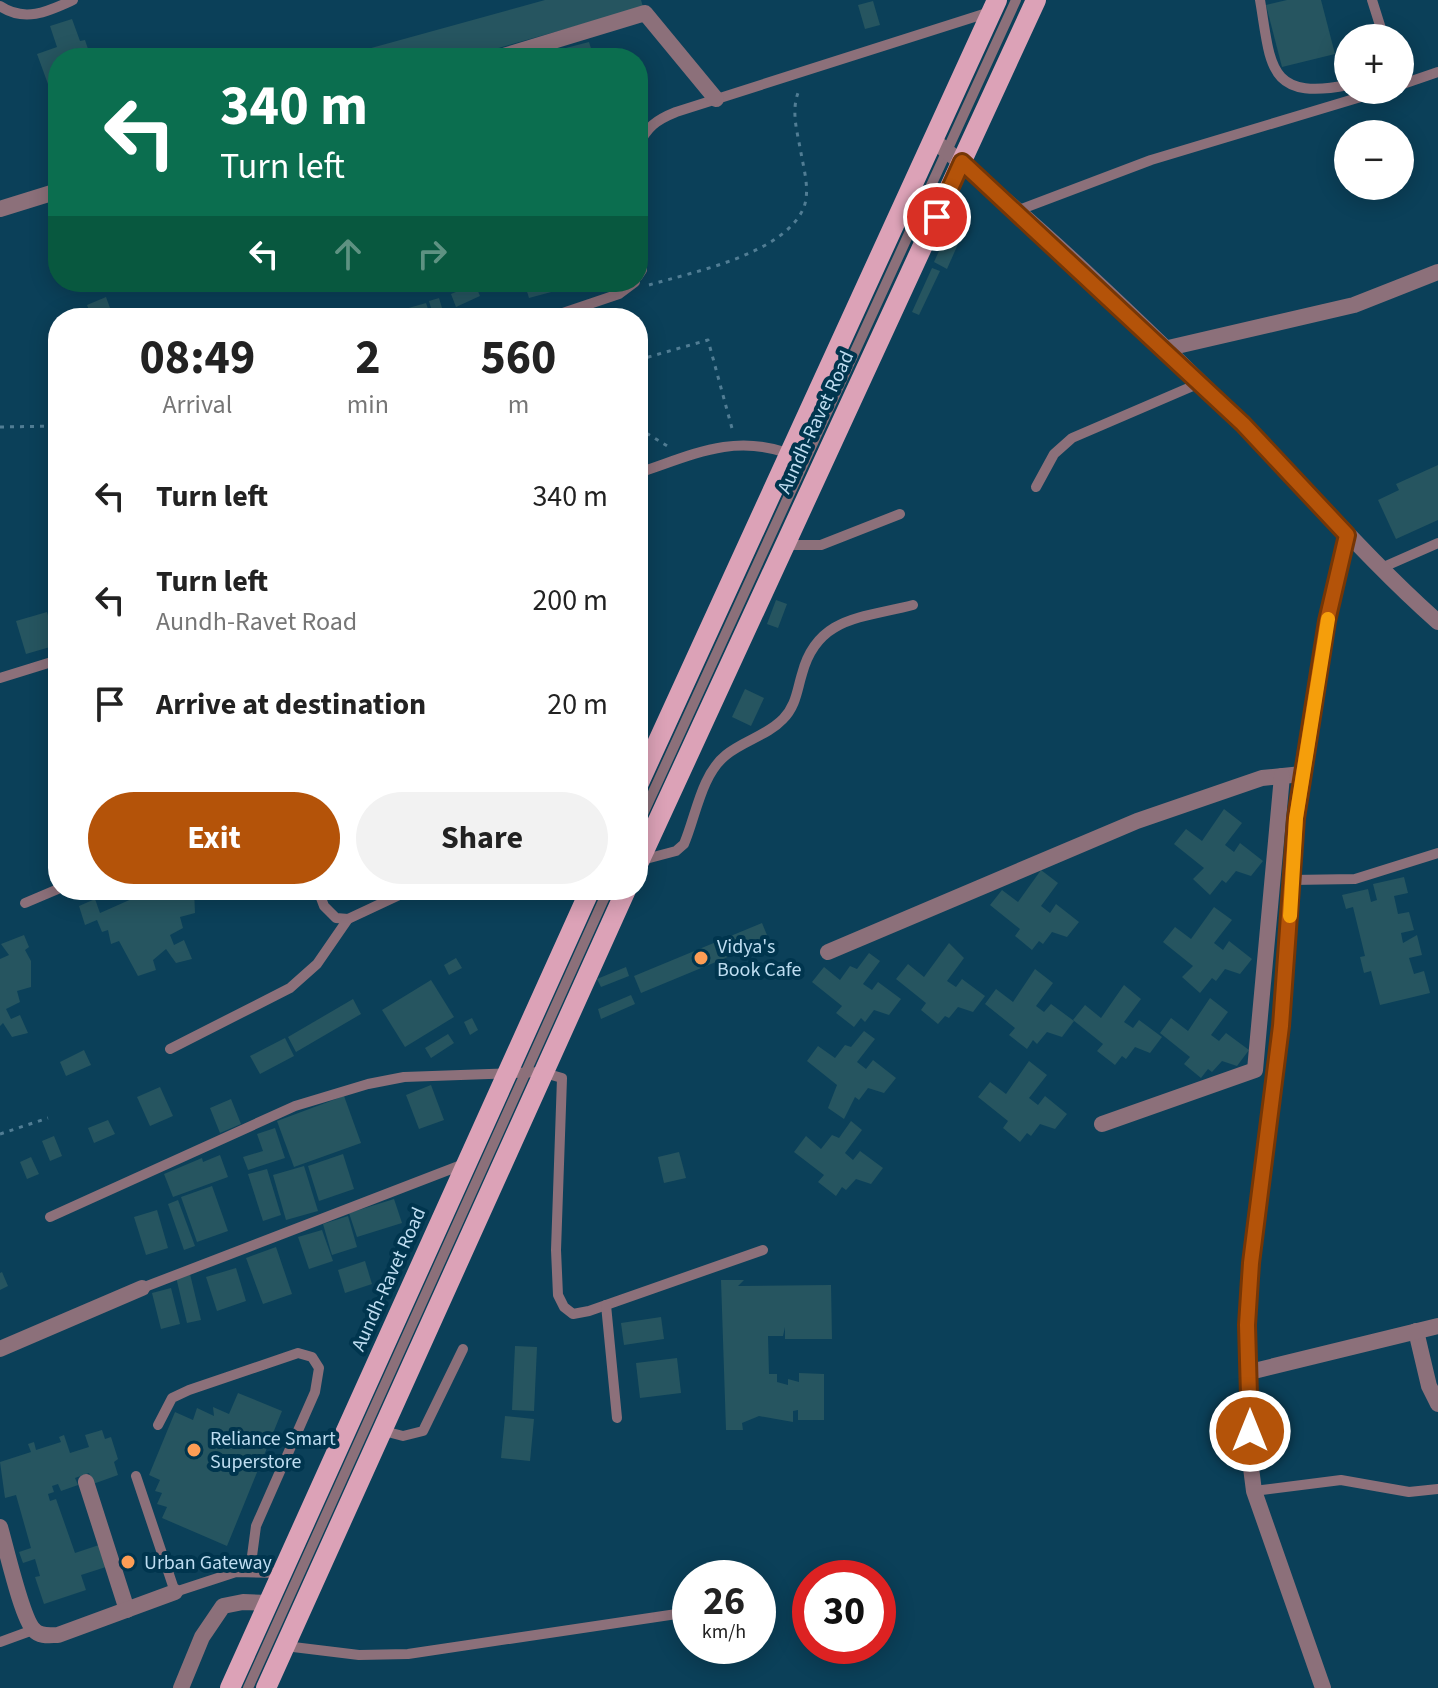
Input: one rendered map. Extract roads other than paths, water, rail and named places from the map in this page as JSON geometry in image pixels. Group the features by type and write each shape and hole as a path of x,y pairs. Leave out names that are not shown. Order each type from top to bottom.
{"main road":[{"name":"Aundh-Ravet Road","path":"648,746 788,453 947,151 1036,0"},
{"name":"Aundh-Ravet Road","path":"648,843 785,545 947,151 995,6"},
{"name":"Aundh-Ravet Road","path":"266,1688 380,1430 524,1073 586,900"},
{"name":"Aundh-Ravet Road","path":"230,1688 466,1163 524,1073 620,900"}],"street":[{"path":"530,48 645,13 716,99"},
{"path":"947,151 1016,211 1200,383 1379,569 1438,622"},
{"path":"0,209 48,194"},
{"path":"1164,349 1329,312 1438,272"},
{"path":"1323,1688 1254,1491 1250,1460 1247,1325 1251,1263 1281,1026 1302,774 1327,621 1347,535"},
{"path":"828,952 1137,821 1229,787 1302,774"},
{"path":"1102,1124 1255,1070 1282,776"},
{"path":"0,1349 142,1288"},
{"path":"1250,1372 1438,1326"},
{"path":"1416,1331 1429,1386 1438,1404"},
{"path":"86,1482 127,1610"},
{"path":"0,1527 33,1630 44,1636 58,1635 175,1592"},
{"path":"181,1688 202,1637 223,1606 243,1602 269,1603"}],"lane":[{"path":"0,6 26,15 41,14 73,0"},
{"path":"648,803 1016,0"},
{"path":"1260,0 1271,66 1284,83 1301,87 1334,86"},
{"path":"1372,0 1380,24"},
{"path":"648,128 657,120 716,99 995,6"},
{"path":"1414,80 1438,72"},
{"path":"1016,211 1151,160 1337,104"},
{"path":"578,308 622,292"},
{"path":"1036,487 1054,454 1072,438 1200,383"},
{"path":"648,470 736,444 763,445 788,453"},
{"path":"785,545 821,545 900,514"},
{"path":"1379,569 1438,543"},
{"path":"648,860 676,851 684,844 712,773 723,757 783,719 796,700 813,643 822,632 835,625 913,605"},
{"path":"0,678 48,663"},
{"path":"1292,880 1355,879 1438,853"},
{"path":"25,903 48,893"},
{"path":"322,900 336,918 348,919 389,900"},
{"path":"248,1688 603,900"},
{"path":"170,1049 290,988 317,964 348,919"},
{"path":"50,1217 295,1106 368,1084 404,1077 524,1073 562,1078 556,1250 558,1295 564,1307 573,1314 763,1250"},
{"path":"142,1288 466,1163"},
{"path":"606,1305 617,1418"},
{"path":"380,1430 403,1436 423,1431 463,1349"},
{"path":"158,1425 165,1407 189,1390 298,1353 312,1357 319,1368 315,1392 256,1526 250,1571"},
{"path":"136,1476 175,1592 217,1576 250,1571 283,1573"},
{"path":"1254,1491 1341,1480 1409,1492 1438,1489"},
{"path":"285,1646 359,1655 408,1654 672,1615"},
{"path":"0,1640 33,1630"}],"place":[{"name":"Vidya's Book Cafe","path":"701,958"},
{"name":"Reliance Smart Superstore","path":"194,1450"},
{"name":"Urban Gateway","path":"128,1562"}]}
